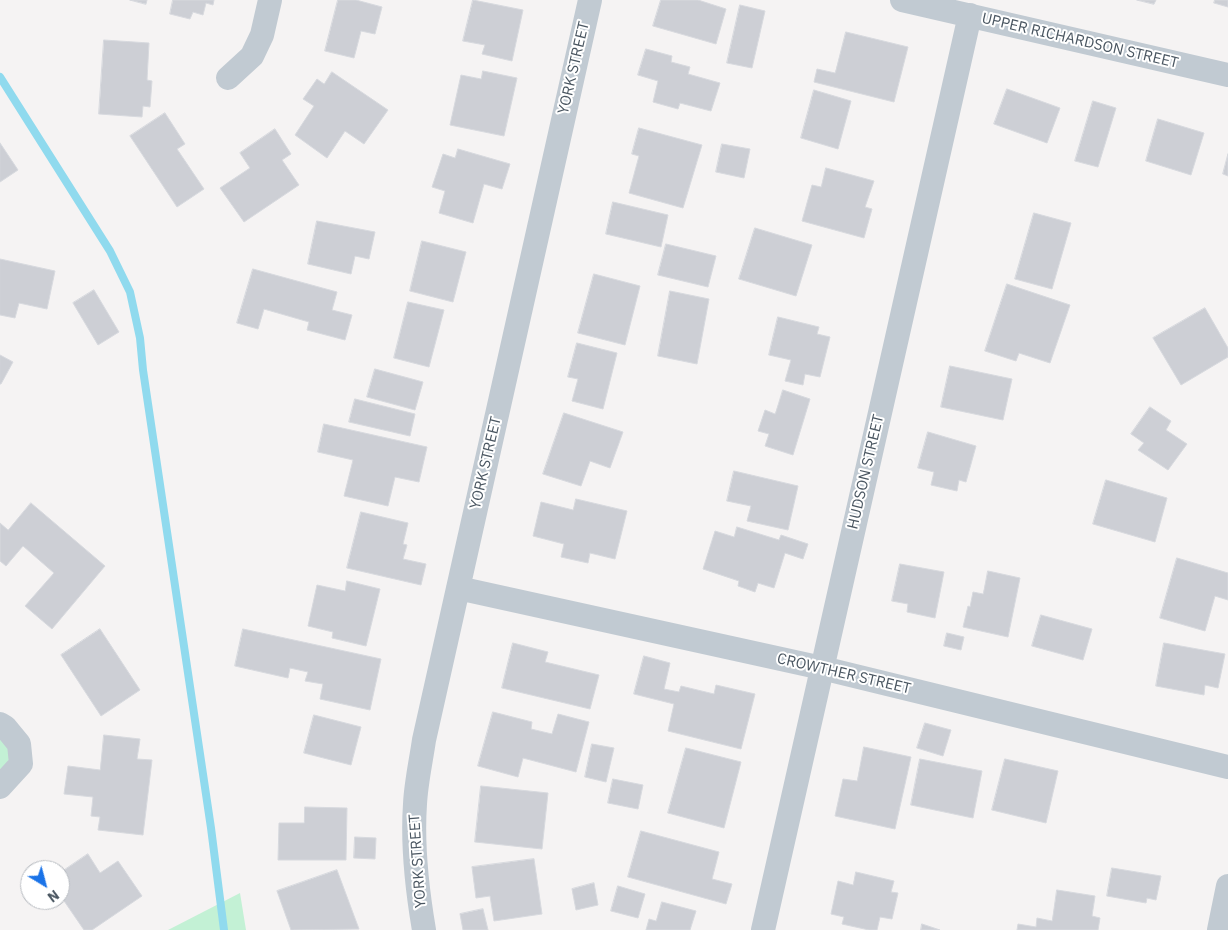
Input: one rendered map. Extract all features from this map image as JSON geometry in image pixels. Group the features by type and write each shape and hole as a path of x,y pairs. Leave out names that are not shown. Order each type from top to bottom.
{"street":[{"path":"228,78 252,56 262,35 270,0"},
{"name":"YORK STREET","path":"424,930 414,853 414,803 424,740 590,0"},
{"name":"UPPER RICHARDSON STREET","path":"902,0 1228,75"},
{"name":"HUDSON STREET","path":"763,930 970,15"},
{"name":"CROWTHER STREET","path":"458,588 822,668 1228,767"},
{"path":"0,724 5,726 19,744 21,764 0,787"},
{"path":"1219,930 1228,886"}],"green space":[{"path":"0,728 13,751 0,779"},
{"path":"240,893 246,930 168,930"}],"building":[{"path":"130,0 147,0 146,4"},
{"path":"173,0 214,0 213,5 206,3 203,15 193,12 190,19 170,14"},
{"path":"338,0 356,0 382,7 375,34 361,31 354,58 325,51"},
{"path":"473,0 523,10 512,61 482,54 485,45 463,41"},
{"path":"661,0 698,0 726,9 716,44 653,26"},
{"path":"1137,0 1156,0 1154,4"},
{"path":"1215,0 1228,0 1228,7 1214,3"},
{"path":"740,5 765,11 752,68 727,63"},
{"path":"846,32 908,47 894,102 814,82 817,69 835,73"},
{"path":"104,40 149,43 147,80 152,81 150,107 143,106 142,117 99,114"},
{"path":"646,49 672,56 671,62 690,67 688,74 720,83 711,111 680,103 678,109 653,102 658,81 638,75"},
{"path":"483,71 517,78 504,136 450,125 461,75 481,79"},
{"path":"332,72 388,110 364,144 345,131 327,158 295,135 314,106 303,99 317,79 324,84"},
{"path":"1007,89 1060,108 1047,143 994,124"},
{"path":"814,90 851,101 838,149 801,138"},
{"path":"1093,101 1116,108 1098,167 1075,161"},
{"path":"165,113 185,144 177,149 204,189 177,207 130,136"},
{"path":"1158,119 1204,133 1191,175 1146,161"},
{"path":"639,128 702,145 683,208 629,193 639,156 632,154"},
{"path":"275,129 291,154 282,160 299,185 244,222 220,188 250,168 240,153"},
{"path":"0,143 18,170 0,182"},
{"path":"722,144 750,149 744,178 716,172"},
{"path":"458,149 510,164 502,189 484,184 473,223 439,213 445,191 432,187 443,154 455,158"},
{"path":"1228,154 1228,176 1223,174"},
{"path":"826,168 874,181 865,207 872,209 864,238 802,221 812,185 821,187"},
{"path":"613,202 668,215 661,247 606,234"},
{"path":"1034,213 1071,223 1052,289 1015,279"},
{"path":"317,221 375,232 369,259 355,256 351,274 308,264"},
{"path":"755,228 812,245 796,296 739,279"},
{"path":"422,241 466,252 453,302 410,291"},
{"path":"666,244 716,256 708,287 658,275"},
{"path":"0,259 55,271 47,309 19,303 15,318 0,315"},
{"path":"253,269 337,292 332,310 352,315 345,340 307,330 309,322 264,309 258,329 237,323"},
{"path":"594,274 640,286 625,345 578,333"},
{"path":"1007,284 1070,305 1050,363 1019,353 1016,361 985,351"},
{"path":"94,290 119,332 98,345 73,303"},
{"path":"670,291 709,299 697,364 658,356"},
{"path":"408,302 444,310 429,367 394,358"},
{"path":"1205,308 1228,348 1228,357 1181,385 1153,338"},
{"path":"778,317 819,327 817,334 830,337 820,377 805,374 803,385 785,381 791,360 769,355"},
{"path":"577,343 617,353 603,409 572,401 578,379 568,377"},
{"path":"0,355 13,362 1,384 0,384"},
{"path":"950,366 1012,379 1003,420 941,407"},
{"path":"375,369 423,382 415,410 367,397"},
{"path":"783,390 810,399 793,455 765,446 769,434 758,431 765,410 775,414"},
{"path":"355,399 415,414 410,436 349,422"},
{"path":"1150,407 1171,421 1166,430 1187,444 1168,470 1138,450 1144,443 1131,434"},
{"path":"564,413 623,432 610,468 590,461 581,486 543,474"},
{"path":"324,424 427,447 419,482 395,477 388,506 344,496 353,460 318,452"},
{"path":"928,432 976,446 966,482 959,480 957,491 931,485 934,472 918,468"},
{"path":"734,471 798,486 788,530 747,521 751,506 727,501"},
{"path":"1106,480 1167,498 1155,542 1093,524"},
{"path":"576,499 627,511 615,559 590,553 588,563 561,557 564,544 533,536 541,502 573,510"},
{"path":"31,503 105,566 52,629 25,606 54,573 23,546 6,566 0,561 0,523 8,530"},
{"path":"361,512 408,523 403,544 407,545 403,559 426,564 421,585 347,568"},
{"path":"737,527 779,540 781,535 808,544 803,559 785,553 774,588 758,583 755,592 738,586 739,581 703,569 715,531 734,537"},
{"path":"1177,558 1228,573 1228,600 1215,596 1205,631 1160,618"},
{"path":"900,564 944,572 935,618 907,612 908,604 892,601"},
{"path":"988,571 1020,578 1008,637 963,627 973,592 983,594"},
{"path":"347,581 380,589 366,646 332,638 333,632 308,626 317,585 345,591"},
{"path":"1041,615 1092,629 1083,660 1032,646"},
{"path":"100,629 140,690 101,716 61,655"},
{"path":"243,629 381,659 370,710 320,699 323,684 305,681 308,672 290,668 288,678 235,666"},
{"path":"947,633 964,637 961,650 944,646"},
{"path":"513,643 548,652 545,662 599,675 590,709 502,688"},
{"path":"1164,643 1225,654 1218,688 1205,685 1204,695 1156,686"},
{"path":"644,656 670,663 664,689 679,692 681,686 714,694 716,685 755,694 741,749 668,731 674,704 634,694"},
{"path":"493,712 532,722 531,729 552,734 558,714 589,722 576,772 523,758 518,777 478,766"},
{"path":"314,715 361,727 351,765 304,753"},
{"path":"925,723 951,730 943,756 917,748"},
{"path":"104,735 140,739 137,759 152,760 143,835 98,830 100,817 91,816 93,797 64,794 68,766 100,770"},
{"path":"592,744 614,748 606,782 585,777"},
{"path":"864,747 911,757 895,829 835,816 843,779 857,781"},
{"path":"686,748 741,762 724,828 668,813"},
{"path":"920,759 982,771 973,818 911,805"},
{"path":"1005,759 1058,771 1046,823 992,810"},
{"path":"613,779 643,785 638,809 608,803"},
{"path":"481,786 548,793 542,849 475,842"},
{"path":"305,807 347,808 346,860 278,860 279,823 304,823"},
{"path":"641,831 719,852 712,879 732,884 726,904 628,877"},
{"path":"355,837 376,838 375,859 354,858"},
{"path":"88,854 100,873 118,861 142,896 92,930 84,930 70,910 70,866"},
{"path":"534,859 542,914 494,921 490,896 476,898 472,867"},
{"path":"1112,868 1161,876 1156,900 1147,898 1146,903 1107,896"},
{"path":"337,870 359,929 291,930 277,891"},
{"path":"856,872 894,881 891,892 898,893 892,919 880,917 877,930 842,924 844,917 831,914 838,881 853,885"},
{"path":"594,883 598,905 576,910 572,889"},
{"path":"618,886 645,894 638,918 611,911"},
{"path":"1057,890 1095,896 1092,916 1100,918 1098,930 1017,930 1018,924 1036,927 1037,918 1052,921"},
{"path":"662,902 696,911 690,930 646,930 649,919 656,921"},
{"path":"483,909 488,930 463,930 460,914"},
{"path":"922,924 940,930 921,930"}],"waterway":[{"path":"0,77 110,251 130,292 140,338 143,370 211,828 224,930"}]}
